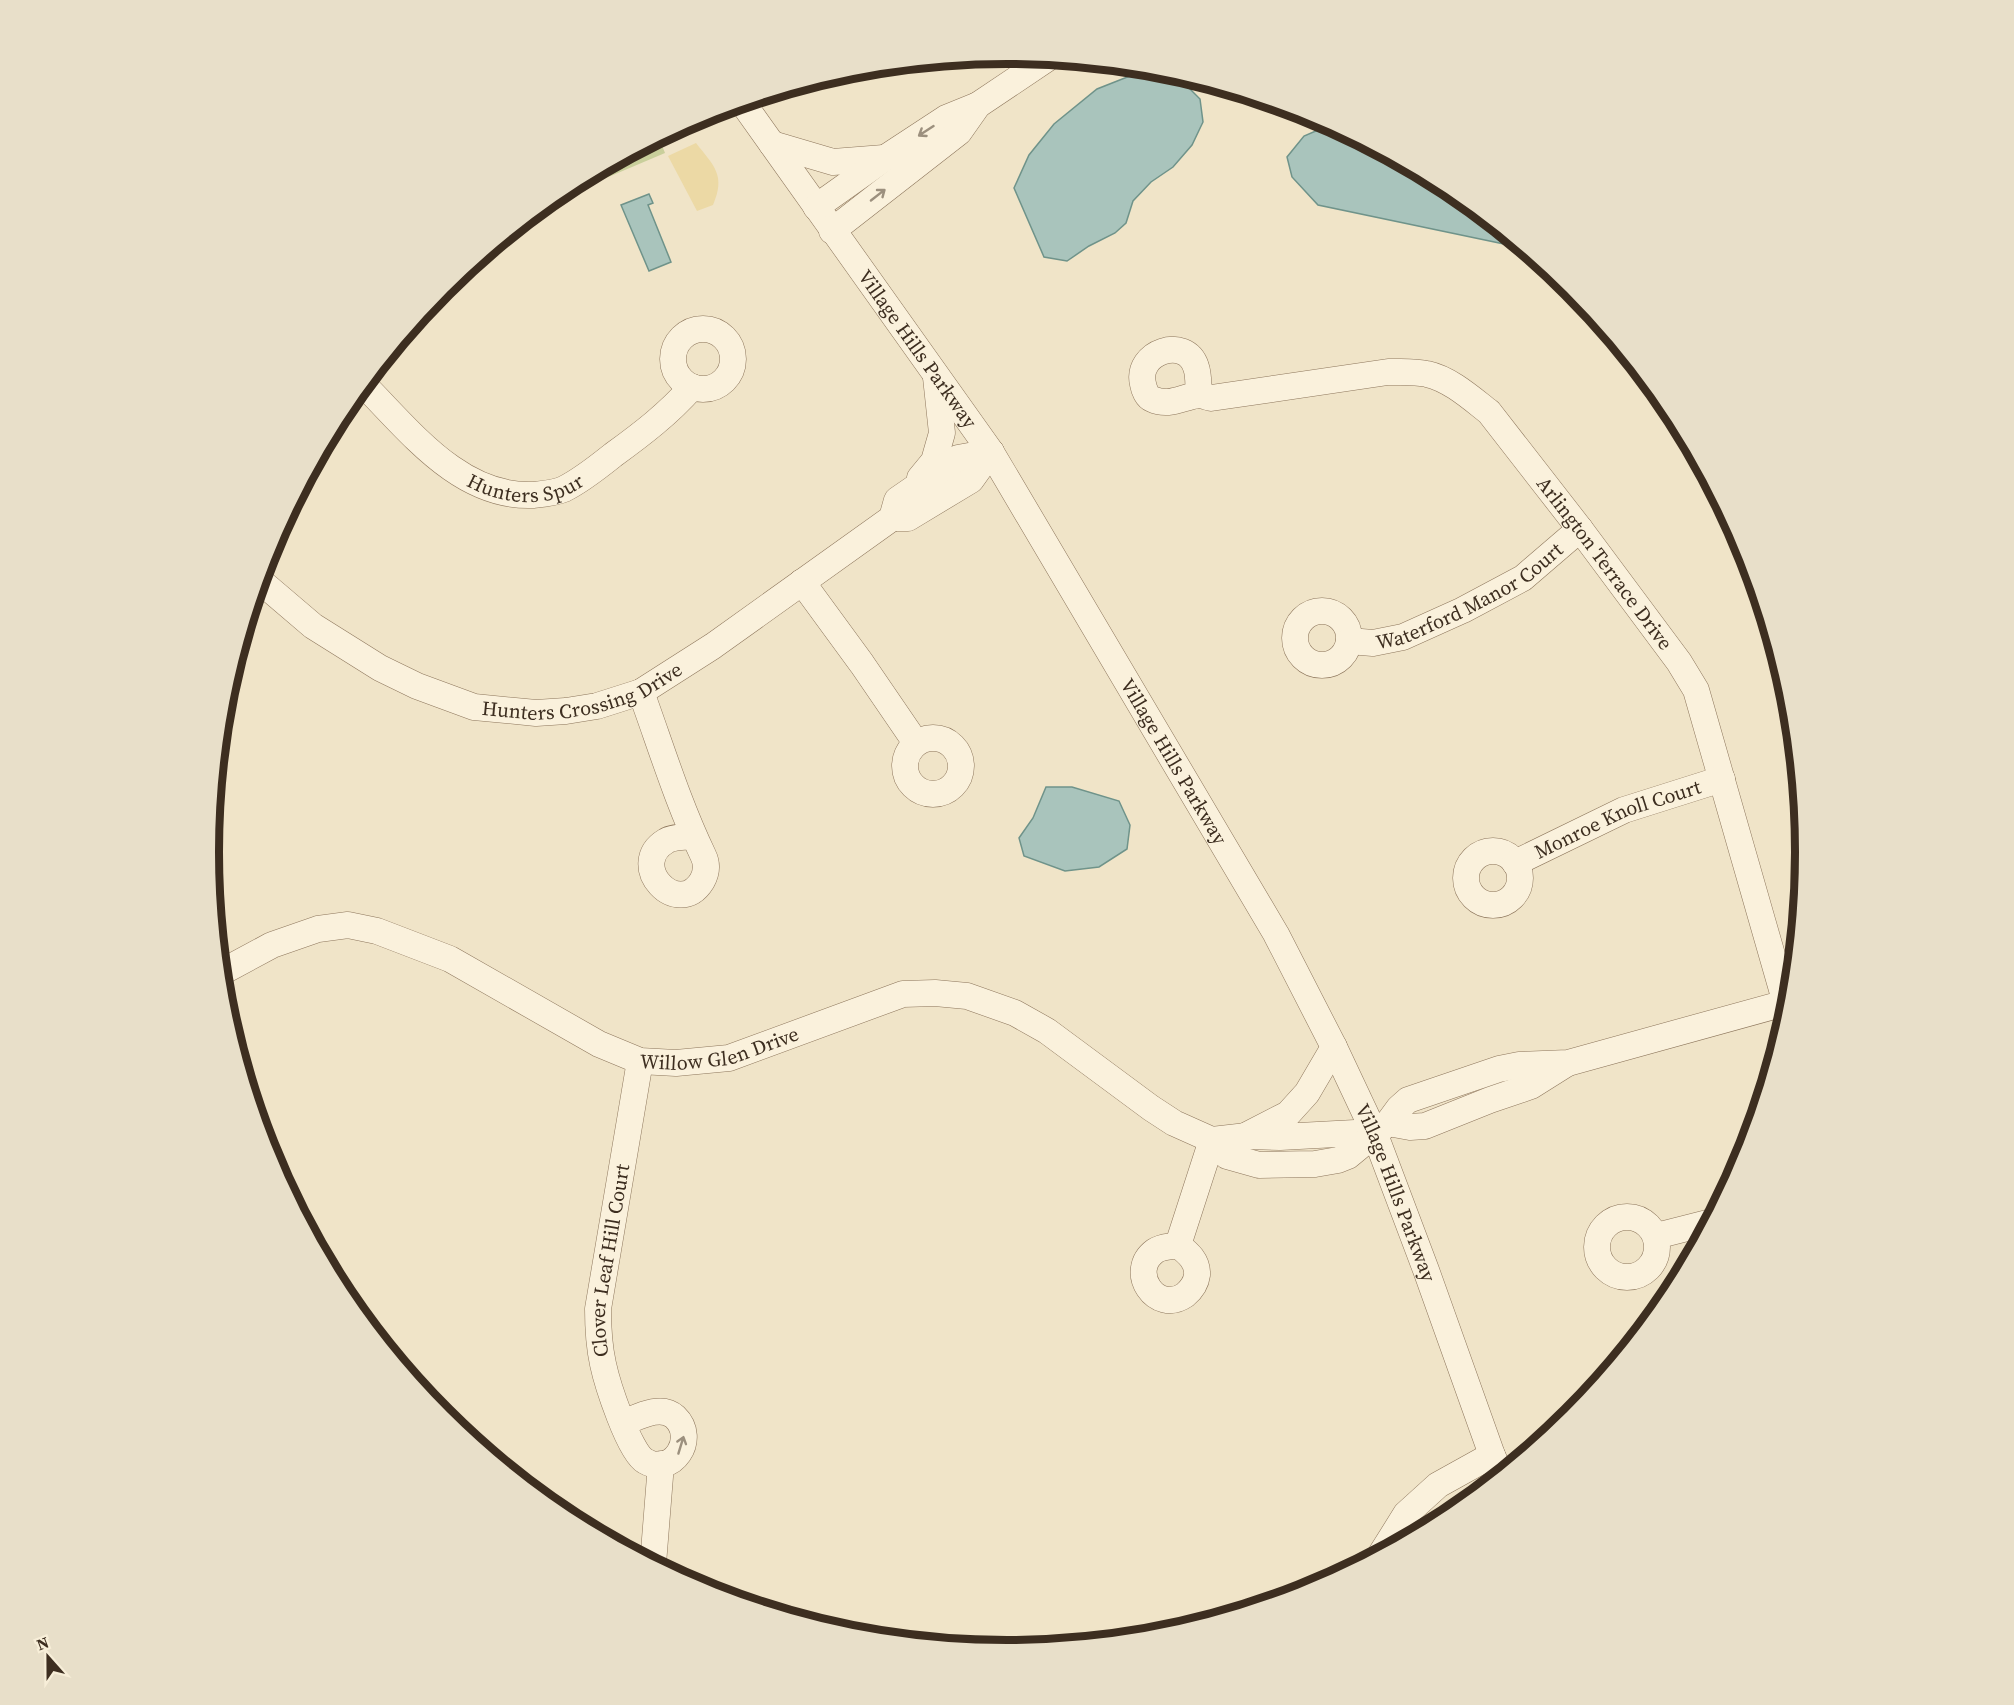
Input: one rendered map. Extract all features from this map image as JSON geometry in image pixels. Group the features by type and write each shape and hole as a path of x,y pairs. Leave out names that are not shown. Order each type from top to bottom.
{"street":[{"path":"816,207 946,118 978,105 1037,65"},
{"path":"832,231 959,132 978,105"},
{"name":"Village Hills Parkway","path":"747,109 991,452 1276,934 1334,1047 1381,1128 1426,1270 1497,1465"},
{"path":"772,144 833,162 885,158"},
{"name":"Arlington Terrace Drive","path":"1199,395 1212,398 1388,372 1427,374 1439,378 1471,397 1489,412 1580,529 1679,662 1696,690 1782,991"},
{"name":"Hunters Crossing Drive","path":"909,492 934,461 942,433 936,374"},
{"name":"Hunters Spur","path":"370,390 438,458 479,485 499,493 520,495 563,489 588,474 672,410 692,387"},
{"name":"Hunters Crossing Drive","path":"892,518 897,500 958,458 991,452"},
{"name":"Hunters Crossing Drive","path":"266,586 313,626 380,668 417,686 474,706 536,713 597,705 641,692 713,646 892,518 908,518 970,480 991,452"},
{"name":"Waterford Manor Court","path":"1349,640 1373,643 1403,637 1453,615 1523,578 1580,529"},
{"path":"802,582 916,743"},
{"path":"641,692 697,843"},
{"name":"Monroe Knoll Court","path":"1515,863 1624,810 1722,779"},
{"name":"Willow Glen Drive","path":"228,969 272,945 318,929 348,925 377,931 450,959 599,1044 640,1061 676,1063 729,1058 903,994 935,993 967,996 1016,1013 1047,1031 1174,1123 1212,1140 1227,1156 1259,1165 1315,1164 1348,1156 1381,1128 1408,1100 1499,1069 1520,1065 1568,1063 1779,1010"},
{"path":"1247,1136 1288,1114 1307,1093 1334,1047"},
{"name":"Clover Leaf Hill Court","path":"640,1061 598,1309 598,1325 603,1364 623,1423 637,1454 652,1464 661,1464"},
{"path":"1178,1245 1212,1140 1247,1136 1280,1137 1381,1128"},
{"path":"1656,1236 1701,1224"},
{"path":"623,1423 657,1411 667,1413 675,1417 685,1436 684,1446 679,1454 670,1462 661,1464 654,1557"},
{"path":"1389,1542 1406,1514 1438,1485 1497,1465"}],"green space":[{"path":"662,144 665,153 586,186"}],"sand":[{"path":"696,143 713,165 718,178 717,195 713,205 697,211 668,156"}],"water":[{"path":"1132,75 1187,86 1200,99 1203,122 1192,145 1173,167 1151,182 1133,201 1126,223 1115,233 1089,246 1067,261 1044,257 1014,188 1029,155 1054,124 1097,89"},
{"path":"1320,129 1356,146 1445,197 1509,245 1318,205 1292,177 1287,157 1304,136"},
{"path":"649,194 653,203 648,205 671,262 649,271 621,205"},
{"path":"1046,787 1072,787 1119,801 1130,825 1127,849 1099,867 1065,871 1024,856 1019,838 1033,818"}]}
